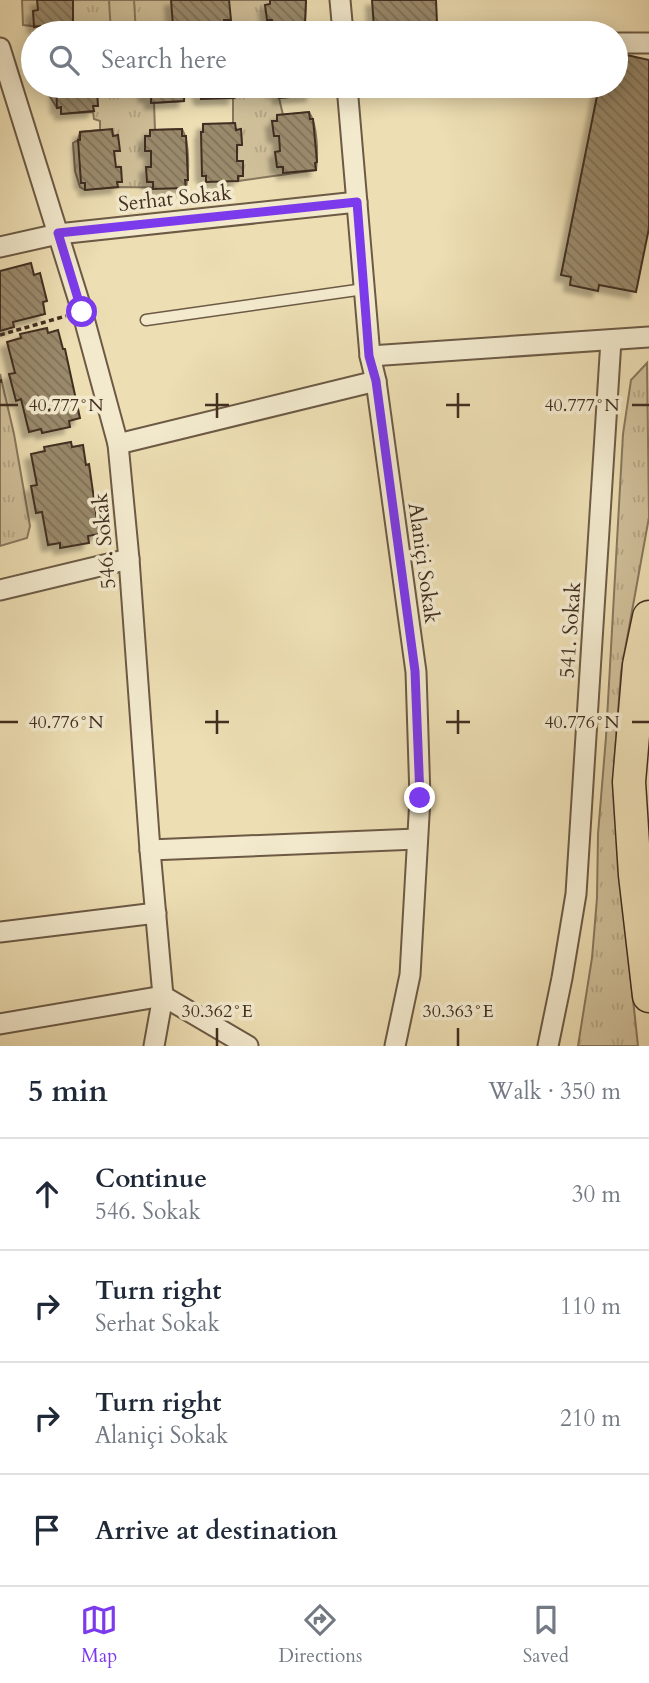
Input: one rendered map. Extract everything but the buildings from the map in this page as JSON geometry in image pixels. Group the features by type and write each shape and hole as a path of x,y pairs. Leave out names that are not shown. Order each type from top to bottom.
{"main road":[{"path":"649,617 639,666 629,782 635,875 649,996"}],"street":[{"path":"340,0 342,21"},
{"path":"628,43 649,43"},
{"name":"546. Sokak","path":"0,48 82,312 118,444 163,996 154,1046"},
{"name":"Alaniçi Sokak","path":"348,98 369,356 376,381 415,671 420,798 411,975 395,1046"},
{"name":"Serhat Sokak","path":"0,247 58,233 357,202"},
{"path":"369,356 649,337"},
{"name":"541. Sokak","path":"548,1046 576,894 611,340"},
{"path":"118,444 376,381"},
{"path":"0,590 129,559"},
{"path":"149,850 417,839"},
{"path":"0,932 156,913"},
{"path":"0,1024 163,996 248,1046"}],"lane":[{"path":"146,320 364,289"}],"path":[{"path":"0,335 82,312"}],"green space":[{"path":"22,0 306,0 305,21 23,21"},
{"path":"109,0 134,0 135,21 110,21"},
{"path":"51,98 184,98 184,101 154,103 155,130 182,129 185,135 188,158 186,188 118,187 85,190 80,187 75,171 73,143 78,140 80,132 100,130 100,121 94,119 93,112 61,114 61,108 57,108"},
{"path":"233,98 279,98 283,115 309,112 316,133 316,170 238,181 243,161 237,161 237,145 242,145 241,130 236,130 233,123"},
{"path":"647,363 649,517 621,672 614,766 618,859 638,1046 578,1046 592,958 597,898 598,834 623,434 631,380"},
{"path":"0,374 14,434 30,526 27,538 0,546"}],"route":[{"path":"82,312 58,233 357,202 369,356 376,381 415,671 420,798"}]}
